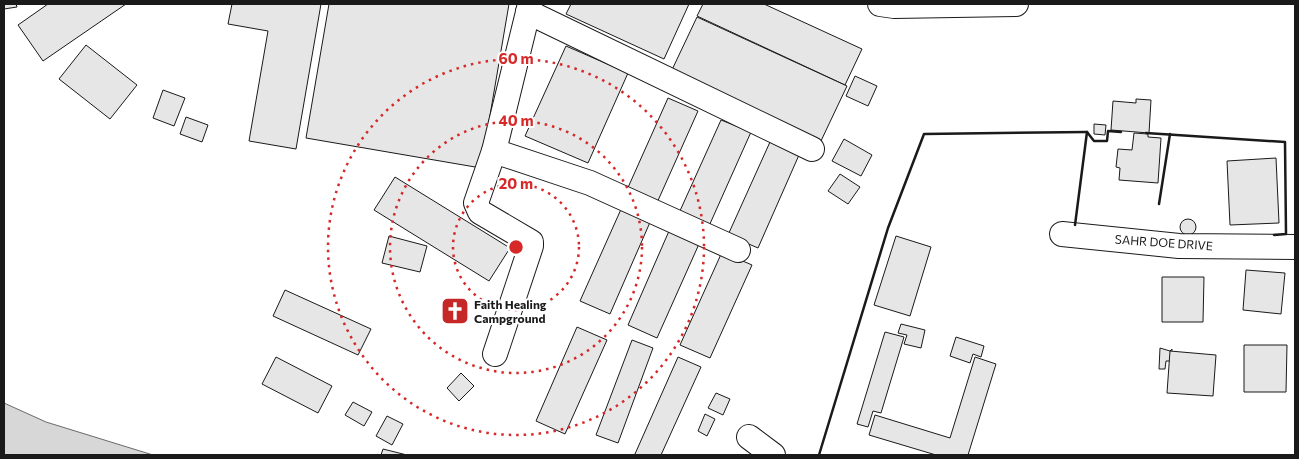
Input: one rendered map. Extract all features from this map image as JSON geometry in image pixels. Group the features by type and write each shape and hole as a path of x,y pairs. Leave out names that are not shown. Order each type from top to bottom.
{"street":[{"path":"880,4 894,6 1016,4"},
{"path":"495,354 531,242 480,212 476,203 494,151 529,8 812,149"},
{"path":"494,151 590,184 738,250"},
{"name":"SAHR DOE DRIVE","path":"1062,234 1179,246 1295,247"},
{"path":"749,437 773,455"}],"shaded area":[{"path":"4,403 46,422 153,455 4,455"}],"building":[{"path":"4,4 16,4 17,7 4,9"},
{"path":"48,4 126,4 43,61 18,25"},
{"path":"232,4 321,4 296,149 249,141 268,31 228,24"},
{"path":"329,4 509,4 481,168 306,138"},
{"path":"571,4 689,4 664,59 566,14"},
{"path":"703,4 764,4 862,49 845,85 697,16"},
{"path":"697,17 847,86 820,143 670,74"},
{"path":"86,45 137,85 110,119 59,79"},
{"path":"566,46 628,73 588,163 525,136"},
{"path":"855,76 877,86 868,106 846,96"},
{"path":"163,90 185,98 174,126 153,118"},
{"path":"668,98 698,111 656,205 626,192"},
{"path":"1136,99 1151,100 1149,133 1111,130 1113,101 1136,103"},
{"path":"186,117 208,125 202,142 180,134"},
{"path":"721,120 751,132 709,226 679,213"},
{"path":"1094,124 1106,125 1105,135 1094,134"},
{"path":"1134,133 1148,134 1148,137 1161,138 1158,183 1119,180 1120,168 1116,167 1118,149 1132,150"},
{"path":"844,139 872,155 861,176 832,161"},
{"path":"770,142 799,155 758,248 728,235"},
{"path":"1276,158 1279,223 1230,225 1227,161"},
{"path":"840,174 860,187 848,204 828,191"},
{"path":"395,177 510,248 489,281 374,210"},
{"path":"622,207 651,220 610,314 580,301"},
{"path":"1188,219 1196,227 1188,235 1180,227"},
{"path":"669,231 699,244 657,338 628,325"},
{"path":"389,236 427,246 420,272 382,263"},
{"path":"896,236 931,247 910,316 874,305"},
{"path":"722,252 752,265 710,358 680,345"},
{"path":"1246,270 1285,273 1281,314 1243,310"},
{"path":"1162,277 1204,277 1203,322 1162,322"},
{"path":"285,290 371,329 358,355 273,316"},
{"path":"901,324 925,330 921,348 904,344 907,335 898,333"},
{"path":"577,327 607,340 565,434 536,421"},
{"path":"885,332 904,337 881,413 873,411 868,427 857,424"},
{"path":"956,337 984,346 981,357 973,354 970,363 950,356"},
{"path":"632,340 653,348 618,443 596,435"},
{"path":"1244,345 1287,345 1286,392 1244,392"},
{"path":"1160,348 1170,351 1172,349 1171,361 1166,361 1165,369 1159,369"},
{"path":"1170,351 1216,355 1213,396 1167,393"},
{"path":"276,357 332,386 318,413 262,384"},
{"path":"678,357 701,367 661,455 637,455 635,454"},
{"path":"975,357 996,364 968,455 936,455 869,435 875,415 950,438"},
{"path":"461,373 474,386 459,401 447,388"},
{"path":"716,393 730,399 723,415 708,408"},
{"path":"353,402 372,412 364,426 345,415"},
{"path":"705,414 715,419 707,436 698,431"},
{"path":"387,416 403,424 392,445 376,436"},
{"path":"383,449 407,455 381,455"}],"wall":[{"path":"1087,132 1094,141 1107,141 1108,131 1121,132"},
{"path":"1075,225 1087,132"},
{"path":"819,455 888,228 924,134 1087,132"},
{"path":"1146,133 1285,142 1286,234 1274,235"},
{"path":"1159,204 1170,134"}],"place":[{"name":"Faith Healing Campground","path":"455,311"}]}
